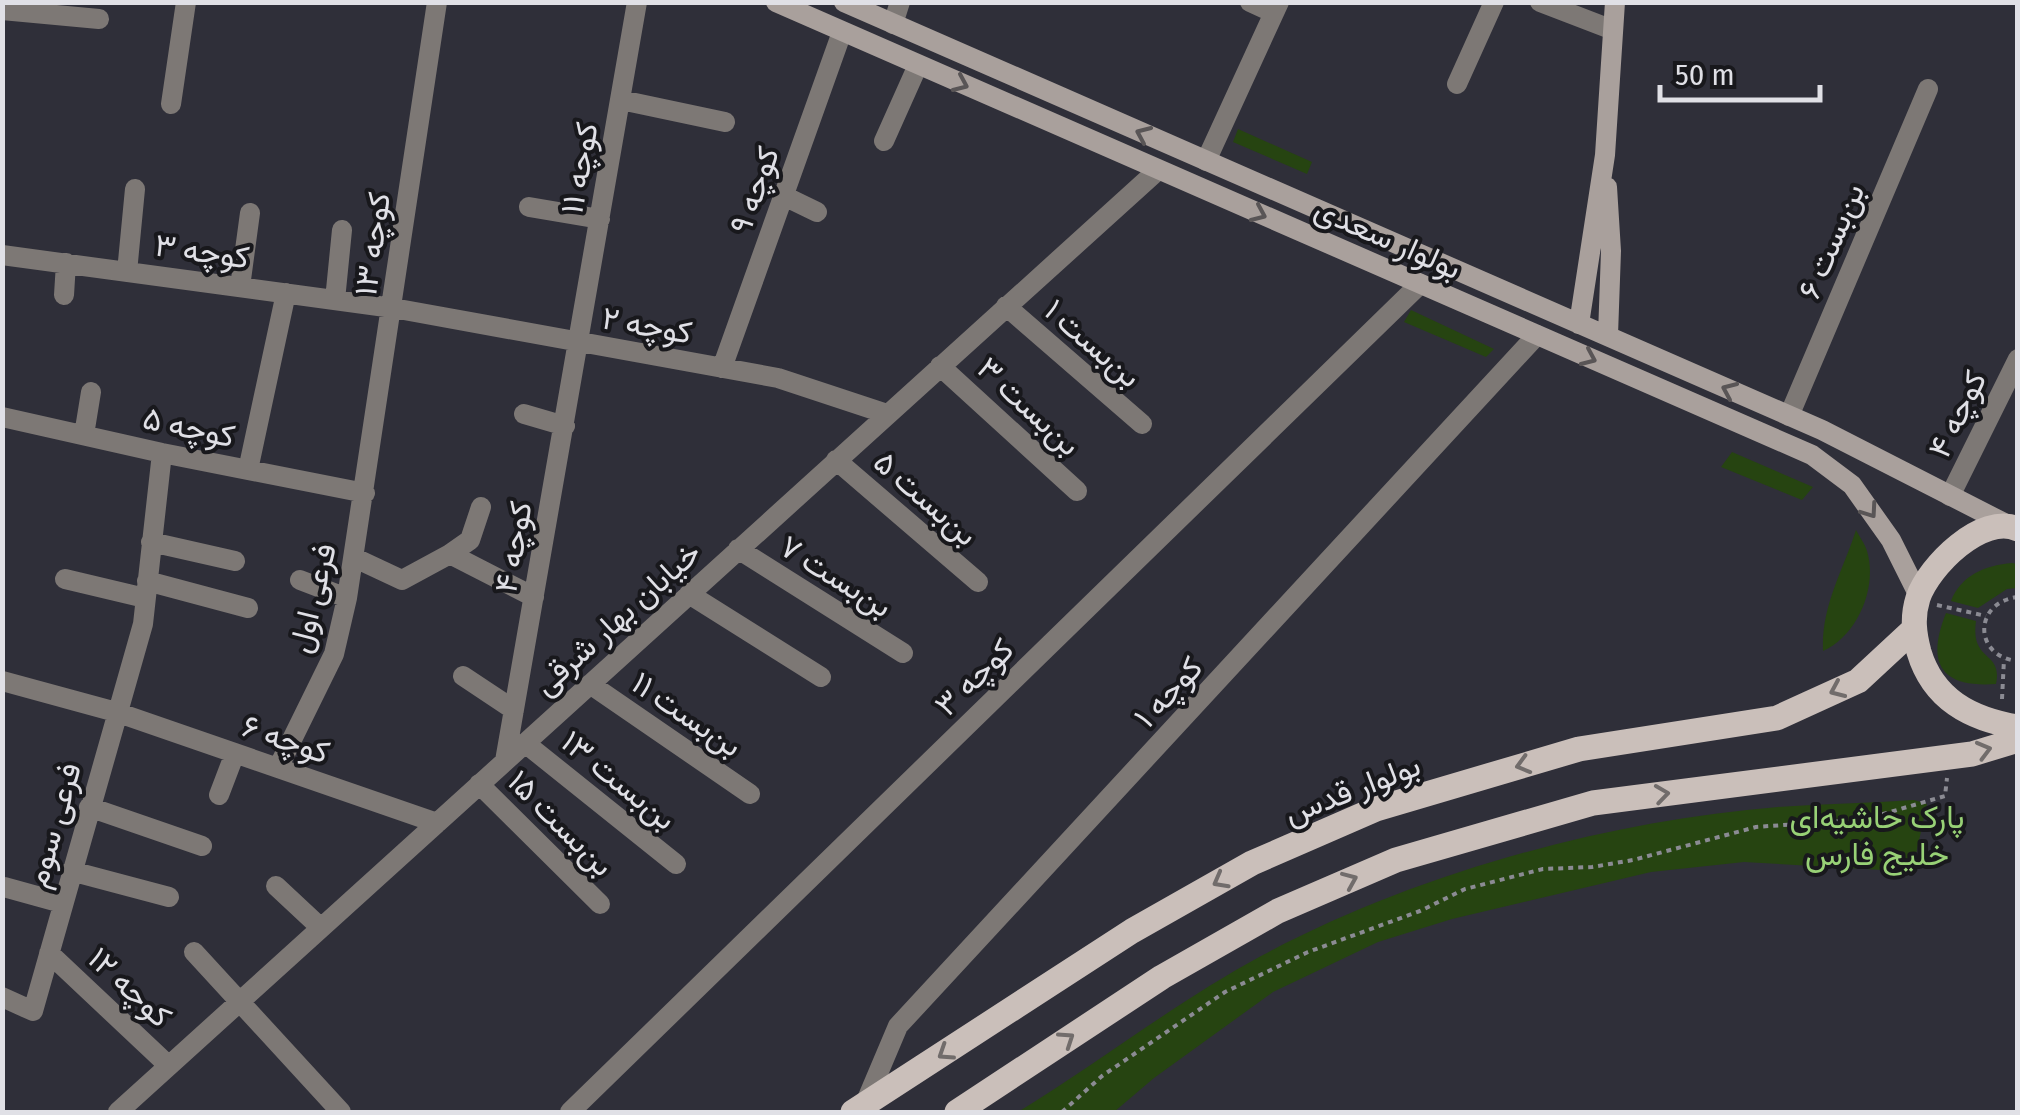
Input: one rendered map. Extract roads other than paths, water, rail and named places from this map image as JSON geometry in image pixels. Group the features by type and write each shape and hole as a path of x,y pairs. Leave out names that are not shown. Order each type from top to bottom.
{"main road":[{"name":"بولوار سعدی","path":"776,2 1812,455 1852,485 1891,540 1918,598"},
{"name":"بولوار سعدی","path":"844,2 1608,335 1788,416 2012,526"},
{"path":"1579,324 1604,156 1615,2"},
{"path":"1604,156 1612,251 1608,335"},
{"path":"2012,526 1983,529 1946,556 1918,598 1913,630 1927,676 1953,704 2013,730"},
{"name":"بولوار قدس","path":"859,1108 1132,931 1252,863 1376,809 1579,749 1777,718 1858,681 1913,630"},
{"path":"957,1112 1178,967 1278,911 1396,860 1592,803 1950,757 2013,730"}],"street":[{"path":"171,104 186,2"},
{"name":"کوچه ۱۳","path":"364,493 437,2"},
{"name":"کوچه ۱۱","path":"580,344 637,2"},
{"path":"893,24 900,2"},
{"path":"1206,161 1276,8 1250,2"},
{"path":"1457,84 1494,2"},
{"path":"1540,2 1613,30"},
{"path":"3,6 98,19"},
{"name":"کوچه ۹","path":"722,368 842,32"},
{"path":"884,141 918,65"},
{"name":"بن‌بست ۶","path":"1788,416 1928,89"},
{"path":"621,100 724,122"},
{"name":"خیابان بهار شرقی","path":"118,1112 1158,170"},
{"path":"127,272 134,190"},
{"path":"784,196 817,212"},
{"path":"529,207 600,219"},
{"path":"240,287 250,213"},
{"path":"335,300 342,230"},
{"name":"کوچه ۳","path":"2,255 393,308"},
{"path":"64,296 66,263"},
{"name":"کوچه ۳","path":"570,1112 1420,284"},
{"path":"248,470 286,293"},
{"name":"بن‌بست ۱","path":"1006,306 1142,424"},
{"name":"کوچه ۲","path":"393,308 778,378 886,414"},
{"name":"کوچه ۱","path":"859,1108 898,1026 1537,335"},
{"name":"کوچه ۴","path":"504,762 580,344"},
{"name":"کوچه ۴","path":"1950,496 2018,360"},
{"name":"بن‌بست ۳","path":"940,366 1077,491"},
{"path":"84,435 91,392"},
{"path":"524,414 565,426"},
{"name":"کوچه ۵","path":"2,417 364,493"},
{"path":"146,590 162,453"},
{"name":"بن‌بست ۵","path":"836,460 978,582"},
{"name":"فرعی اول","path":"278,768 334,654 364,493"},
{"path":"354,558 402,580 470,540 481,507"},
{"path":"151,542 235,561"},
{"name":"بن‌بست ۷","path":"738,549 903,653"},
{"path":"450,554 534,597"},
{"path":"65,579 248,608"},
{"path":"300,580 347,598"},
{"name":"فرعی سوم","path":"2,997 33,1011 142,624 146,590"},
{"path":"689,594 821,677"},
{"path":"463,676 514,710"},
{"path":"2,681 116,712"},
{"name":"بن‌بست ۱۱","path":"590,684 750,794"},
{"name":"کوچه ۶","path":"116,712 437,823"},
{"name":"بن‌بست ۱۳","path":"525,742 676,864"},
{"path":"219,796 235,754"},
{"name":"بن‌بست ۱۵","path":"480,784 600,904"},
{"path":"90,807 202,846"},
{"path":"72,871 168,896"},
{"path":"276,886 321,928"},
{"path":"4,887 62,904"},
{"name":"کوچه ۱۲","path":"48,952 170,1066"},
{"path":"194,952 341,1112"}],"park label":[{"name":"پارک حاشیه‌ای خلیج فارس","path":"1877,836"}]}
